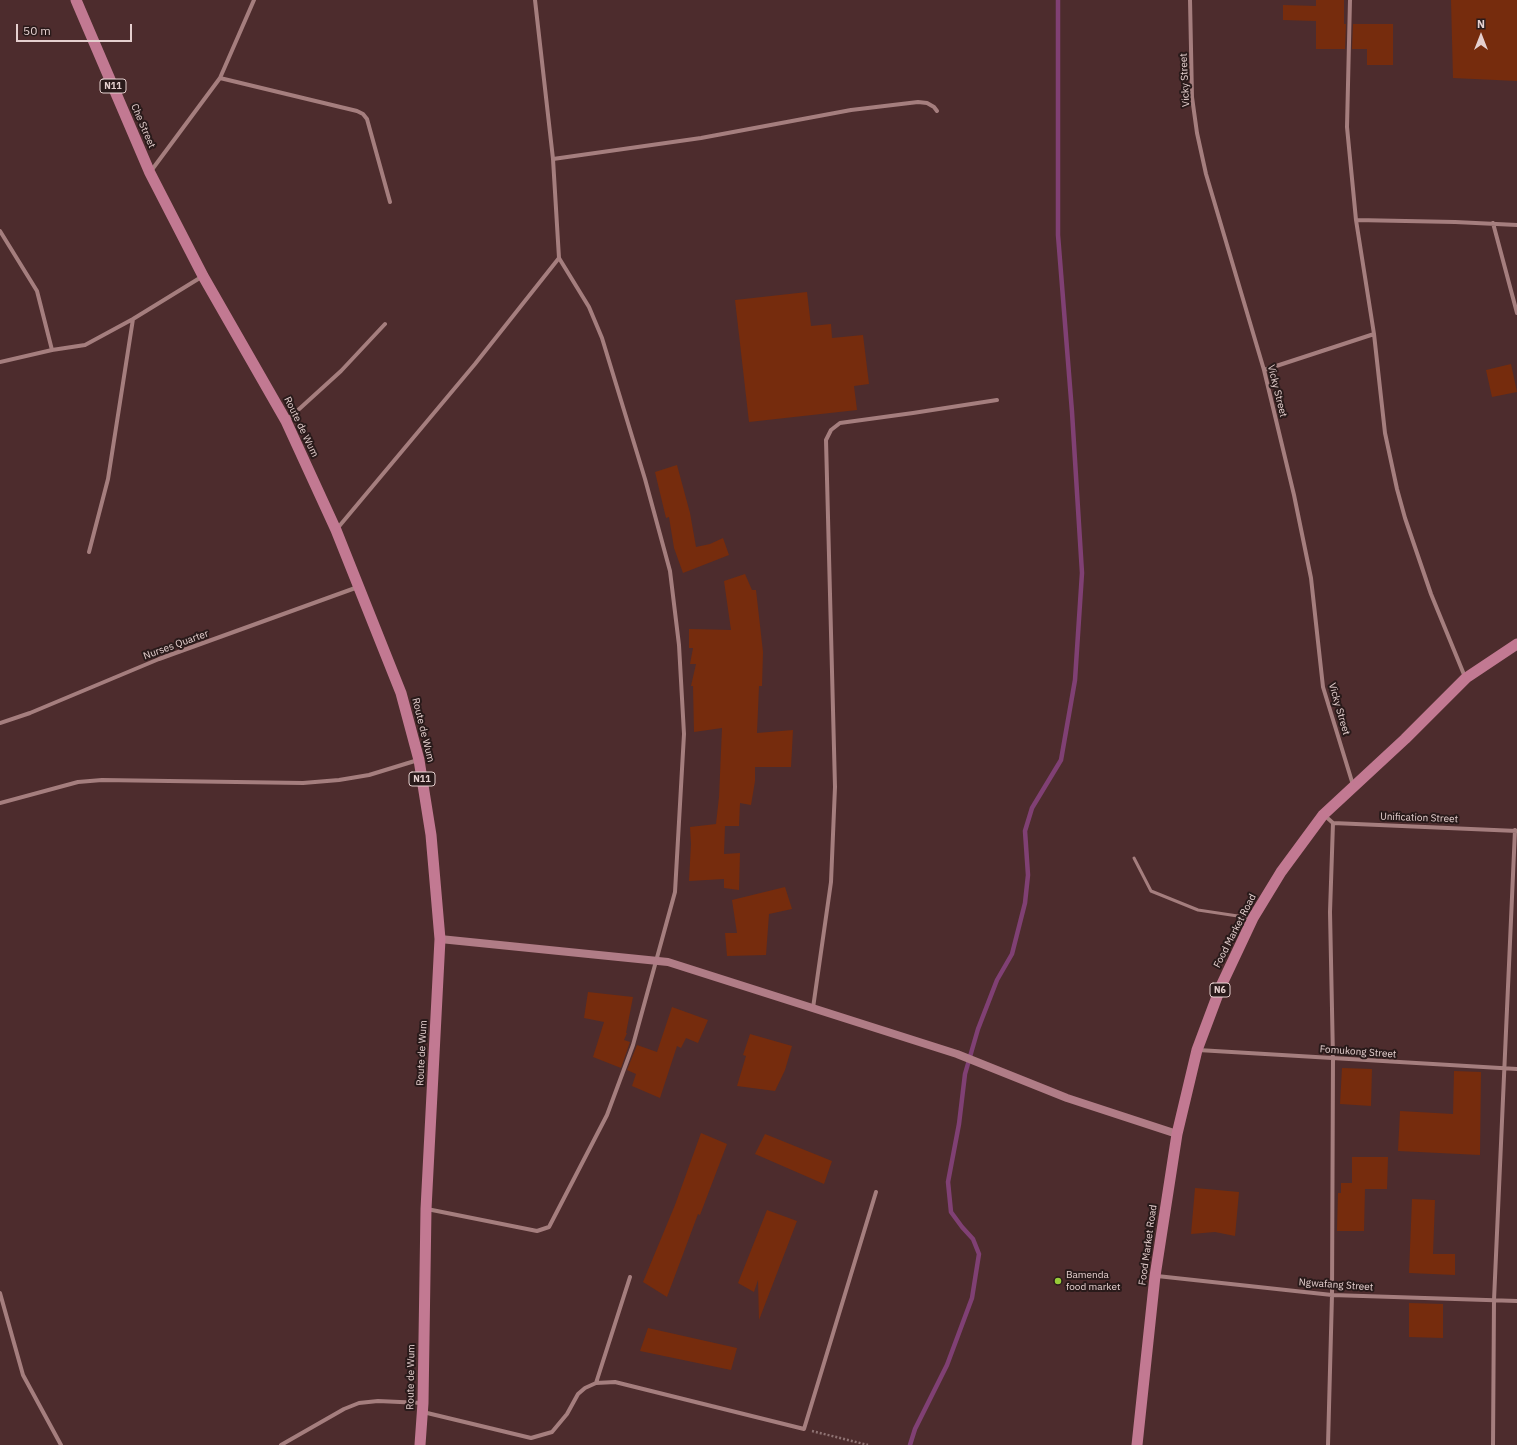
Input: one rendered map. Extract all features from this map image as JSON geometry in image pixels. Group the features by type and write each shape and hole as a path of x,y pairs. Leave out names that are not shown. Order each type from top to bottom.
{"highway":[{"name":"Che Street","path":"76,0 150,173"},
{"name":"Route de Wum","path":"150,173 203,276 286,421 336,530 401,692 418,760 431,835 440,939 426,1209 423,1407 420,1445"},
{"name":"Food Market Road","path":"1137,1445 1155,1276 1177,1134 1197,1050 1221,986 1253,918 1281,872 1323,814 1405,739 1466,678 1517,644"}],"main road":[{"path":"440,939 668,962 957,1054 1067,1098 1177,1134"}],"street":[{"path":"150,173 220,78 254,0"},
{"path":"426,1209 536,1231 549,1226 607,1115 633,1045 675,892 684,734 678,645 670,571 645,479 602,338 589,307 559,258 553,158 535,0"},
{"name":"Vicky Street","path":"1190,0 1192,96 1197,133 1206,174 1264,370 1294,495 1310,578 1323,687 1353,787"},
{"path":"1350,0 1347,127 1356,220 1374,334 1385,433 1397,490 1405,518 1431,594 1466,678"},
{"path":"220,78 357,111 363,114 367,119 390,202"},
{"path":"553,158 701,138 851,110 918,102 927,103 934,107 937,111"},
{"path":"1356,220 1493,223 1517,225"},
{"path":"1493,223 1517,312"},
{"path":"0,231 37,291 52,350"},
{"path":"336,530 466,376 559,258"},
{"path":"0,362 52,350 85,345 133,319 203,276"},
{"path":"89,552 108,479 133,319"},
{"path":"286,421 342,371 384,324"},
{"path":"1264,370 1374,334"},
{"path":"813,1008 831,882 835,788 826,440 830,430 840,423 997,400"},
{"name":"Nurses Quarter","path":"0,723 30,713 159,659 358,586"},
{"path":"0,803 78,782 102,780 303,783 339,780 369,775 418,760"},
{"path":"1323,814 1333,823 1330,912 1334,1058 1332,1295 1328,1445"},
{"name":"Unification Street","path":"1333,823 1516,830"},
{"path":"1494,1445 1494,1300 1516,830"},
{"name":"Fomukong Street","path":"1197,1050 1517,1069"},
{"path":"281,1445 359,1403 378,1401 423,1407 531,1438 552,1432 568,1414 578,1394 585,1388 596,1383 615,1382 804,1428 876,1192"},
{"name":"Ngwafang Street","path":"1155,1276 1332,1295 1517,1301"},
{"path":"596,1383 630,1278"},
{"path":"0,1293 23,1375 61,1445"}],"lane":[{"path":"1134,858 1151,891 1198,910 1253,918"}],"path":[{"path":"804,1428 868,1445"}],"building":[{"path":"1316,0 1344,0 1344,24 1346,24 1345,49 1316,49 1316,21 1283,20 1283,5 1316,6"},
{"path":"1451,0 1517,0 1517,81 1453,78"},
{"path":"1353,24 1393,24 1393,65 1367,65 1367,49 1352,49"},
{"path":"807,292 811,326 831,324 832,338 863,335 869,384 854,386 857,410 749,422 735,300"},
{"path":"1511,364 1517,392 1492,397 1486,370"},
{"path":"677,465 690,513 696,547 710,544 723,538 729,555 683,573 674,548 669,517 666,518 655,472"},
{"path":"745,574 752,590 756,590 763,652 762,686 759,686 757,733 793,730 791,767 755,767 755,781 751,805 740,803 739,826 725,826 724,854 740,853 739,890 724,888 724,879 689,881 691,844 690,827 716,824 719,797 722,728 694,732 693,686 691,686 696,664 690,664 693,648 689,648 689,629 731,630 724,581"},
{"path":"785,887 792,909 769,914 766,955 727,956 725,933 737,933 732,900"},
{"path":"588,992 633,997 627,1033 624,1040 630,1042 621,1068 593,1057 604,1022 584,1018"},
{"path":"672,1007 708,1020 698,1043 686,1038 681,1048 677,1046 660,1098 632,1086 636,1074 627,1070 637,1045 657,1052"},
{"path":"750,1034 792,1046 785,1070 775,1091 737,1086 746,1056 743,1055"},
{"path":"1342,1068 1372,1069 1371,1106 1340,1104"},
{"path":"1454,1071 1481,1072 1480,1155 1398,1151 1400,1111 1453,1114"},
{"path":"701,1133 727,1144 700,1215 698,1214 667,1297 643,1282 675,1205"},
{"path":"765,1134 832,1161 824,1184 755,1154"},
{"path":"1352,1157 1388,1157 1387,1189 1365,1189 1364,1231 1337,1231 1338,1193 1341,1193 1341,1183 1352,1183"},
{"path":"1195,1188 1239,1192 1235,1236 1215,1232 1191,1234"},
{"path":"1412,1199 1435,1200 1433,1254 1455,1254 1455,1275 1409,1273"},
{"path":"767,1210 797,1221 759,1320 758,1280 754,1292 738,1283"},
{"path":"1409,1303 1443,1304 1443,1338 1409,1337"},
{"path":"648,1328 737,1348 731,1370 640,1351"}],"waterway":[{"path":"910,1445 915,1429 947,1365 972,1298 979,1254 973,1239 951,1212 948,1182 959,1124 965,1074 978,1029 997,980 1012,954 1025,903 1028,875 1025,831 1032,808 1061,760 1075,680 1082,573 1072,412 1058,235 1058,0"}],"place":[{"name":"Bamenda food market","path":"1058,1281"}]}
